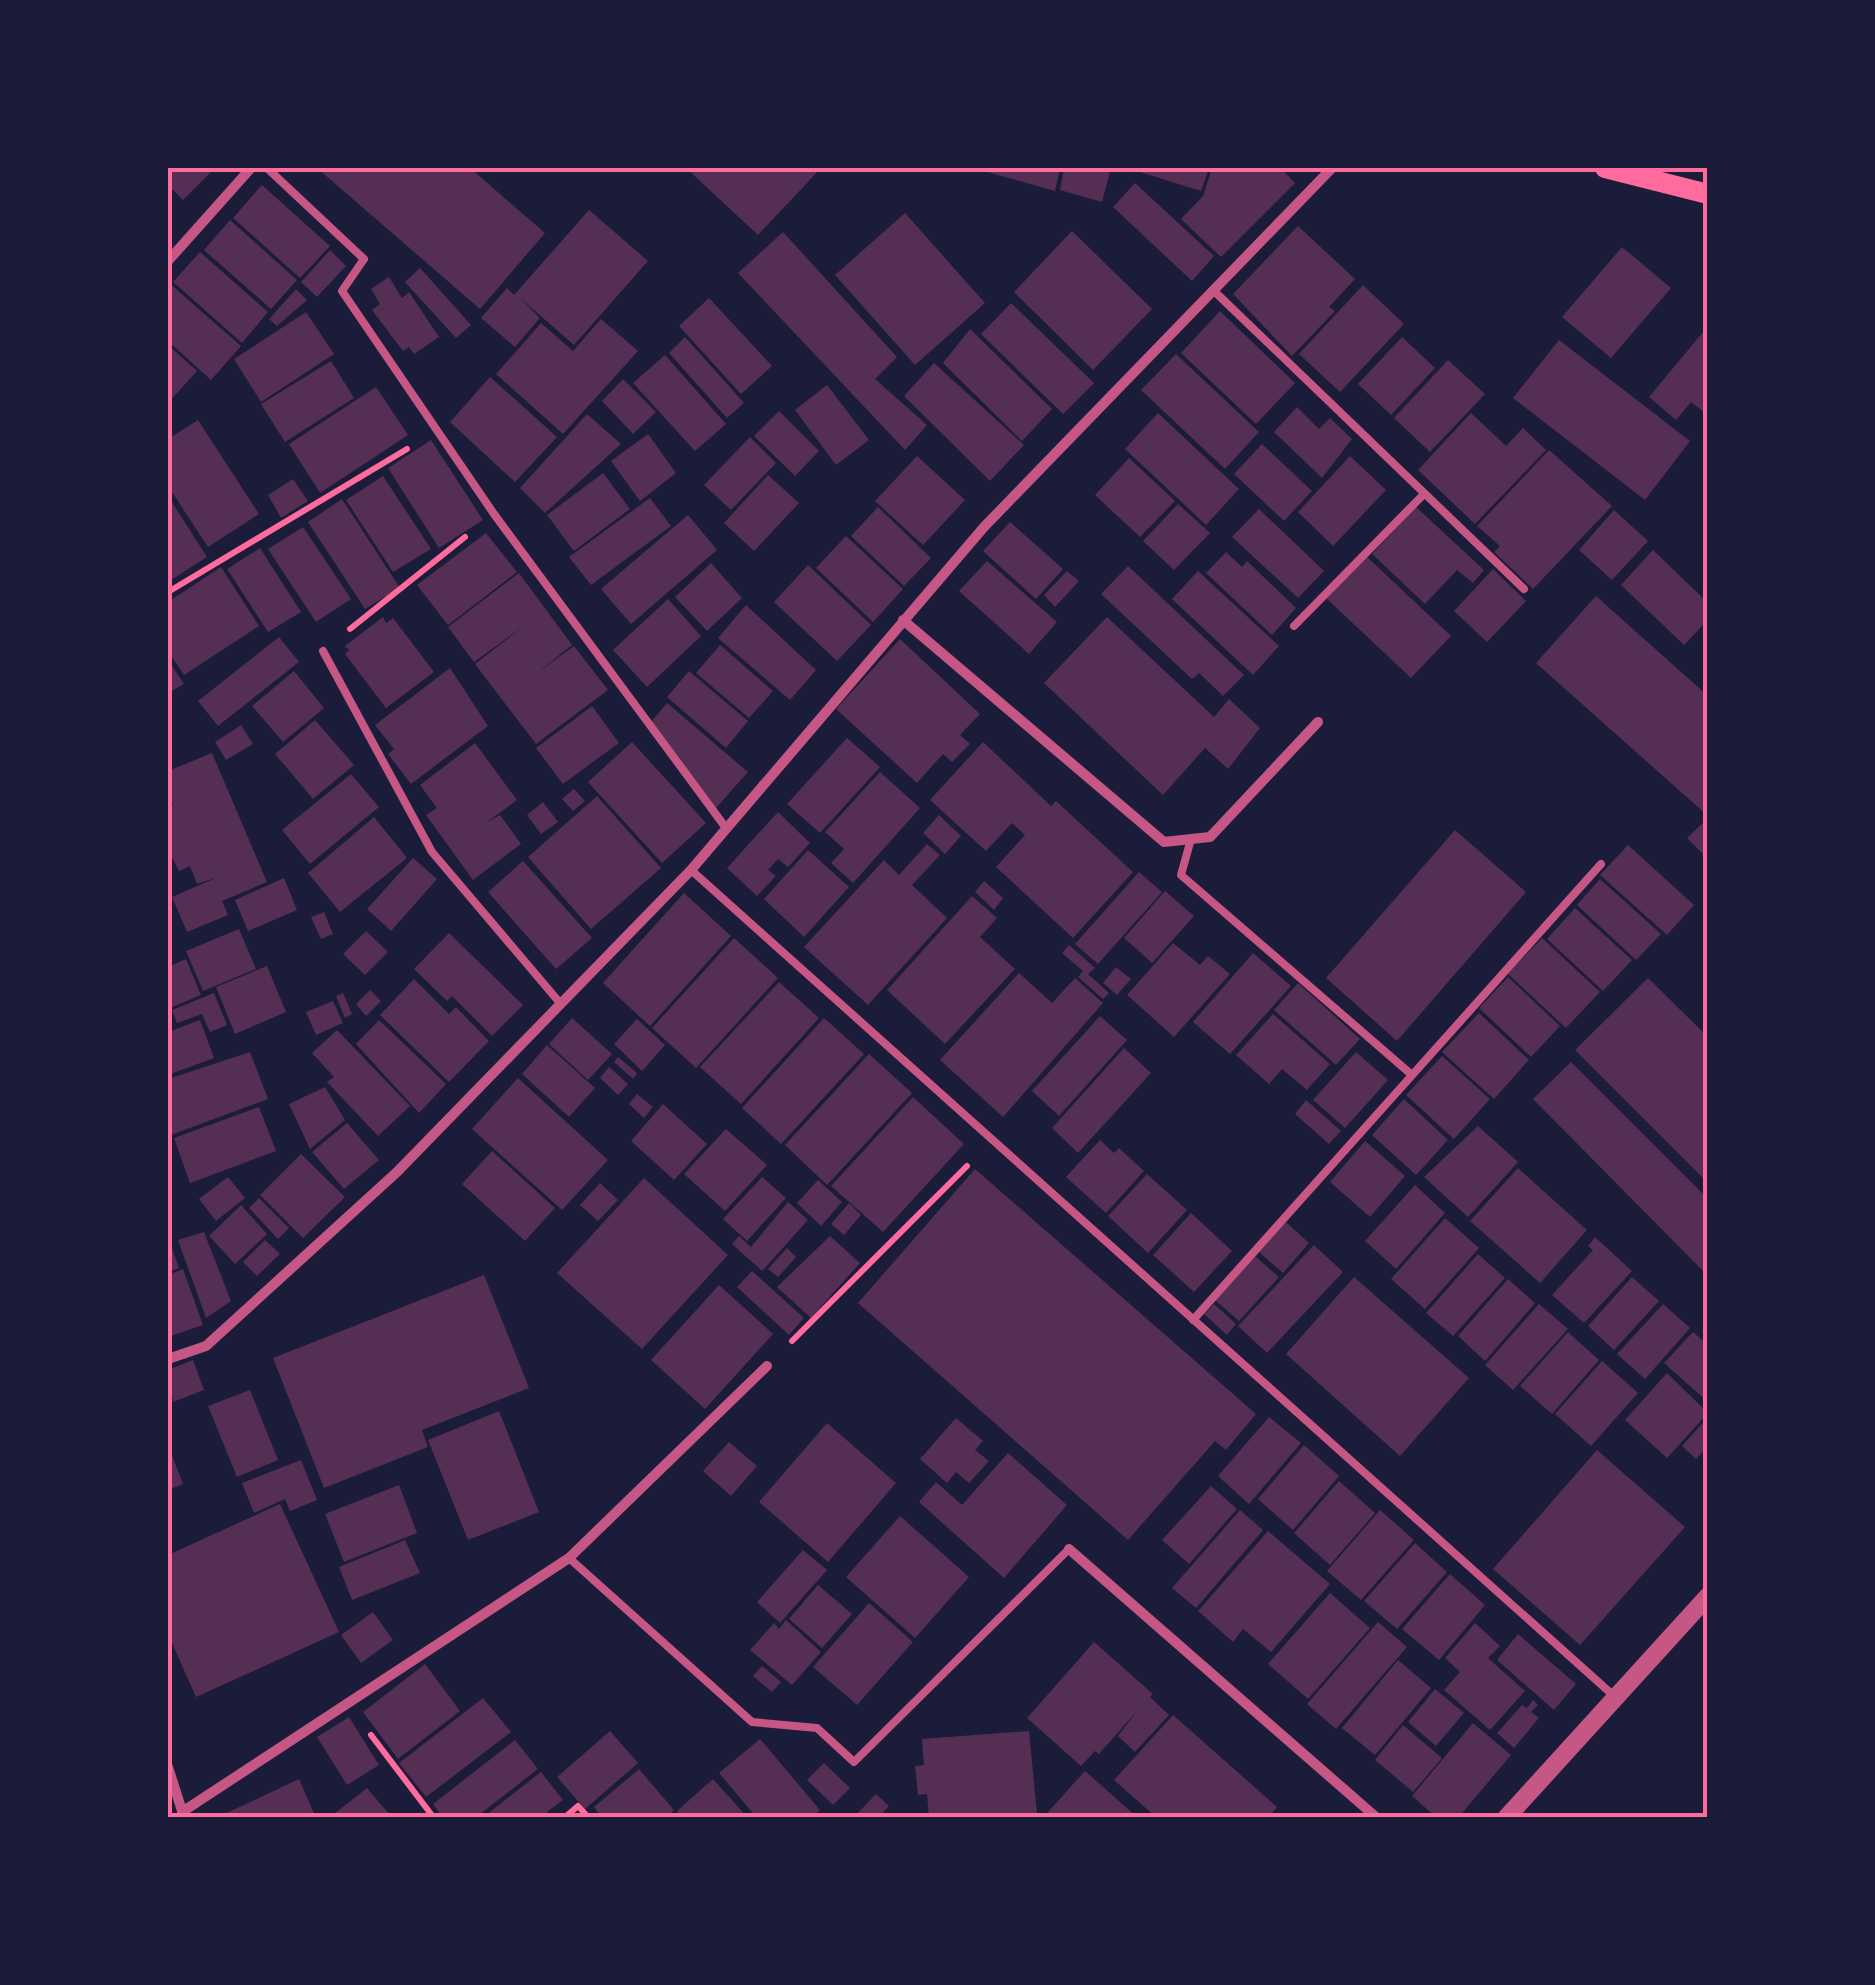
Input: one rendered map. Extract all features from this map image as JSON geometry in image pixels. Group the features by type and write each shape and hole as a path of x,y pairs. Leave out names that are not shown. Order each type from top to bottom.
{"main road":[{"path":"1605,168 1708,194"}],"street":[{"path":"168,261 251,168"},
{"path":"168,1359 206,1346 396,1172 690,870 984,527 1332,168"},
{"path":"903,620 1164,842 1210,837 1318,722"},
{"path":"168,1767 183,1815 346,1702 569,1558 767,1366"},
{"path":"1069,1548 1377,1818"},
{"path":"1506,1818 1708,1596"}],"lane":[{"path":"267,168 364,260 342,291 494,514 726,828"},
{"path":"1213,290 1524,590"},
{"path":"1294,626 1424,494"},
{"path":"323,651 432,852 560,1004"},
{"path":"1191,840 1181,875 1412,1075"},
{"path":"1193,1320 1600,864"},
{"path":"690,870 1614,1696"},
{"path":"569,1558 752,1722 817,1728 854,1762 1069,1548"}],"path":[{"path":"168,592 438,430"},
{"path":"323,651 494,514"},
{"path":"767,1366 992,1140"},
{"path":"346,1702 434,1818"},
{"path":"564,1818 578,1806 589,1818"}],"building":[{"path":"168,168 215,168 183,200 168,185"},
{"path":"317,168 470,168 545,233 480,309"},
{"path":"686,168 821,168 758,235"},
{"path":"973,168 1060,168 1055,191"},
{"path":"1064,168 1111,168 1102,202 1060,190"},
{"path":"1127,168 1209,168 1201,191"},
{"path":"1212,168 1281,168 1295,183 1221,257 1181,219 1203,196"},
{"path":"1135,183 1214,256 1192,281 1113,207"},
{"path":"262,185 330,246 300,278 233,218"},
{"path":"589,210 648,261 574,345 520,298 540,318 515,347 481,318 507,288 514,295"},
{"path":"905,213 985,303 915,365 835,275"},
{"path":"230,220 297,280 271,309 204,250"},
{"path":"1298,226 1355,279 1329,307 1335,311 1292,356 1233,294"},
{"path":"1072,231 1152,309 1093,370 1014,292"},
{"path":"783,232 897,357 875,379 927,425 905,450 738,273"},
{"path":"1622,247 1671,288 1611,358 1562,317"},
{"path":"330,250 346,266 317,297 301,282"},
{"path":"200,252 268,312 242,343 173,282"},
{"path":"420,268 471,325 456,338 405,282"},
{"path":"389,277 402,298 409,292 439,337 414,354 409,347 403,351 372,310 380,304 371,289"},
{"path":"168,282 241,346 211,380 168,341"},
{"path":"1363,285 1404,324 1340,392 1299,354"},
{"path":"296,289 307,300 277,326 269,319"},
{"path":"709,298 772,366 741,394 679,326"},
{"path":"1011,303 1094,383 1063,414 981,334"},
{"path":"1220,311 1295,383 1256,424 1181,353"},
{"path":"306,312 334,354 261,402 234,359"},
{"path":"601,319 638,351 563,434 496,374 541,323 573,351"},
{"path":"1708,326 1708,415 1691,402 1676,420 1649,397"},
{"path":"970,329 1052,409 1022,441 943,363"},
{"path":"685,337 744,403 727,418 669,353"},
{"path":"1402,337 1435,368 1391,415 1358,384"},
{"path":"1559,340 1690,441 1645,500 1513,398"},
{"path":"168,345 197,371 168,403"},
{"path":"1176,354 1259,432 1225,469 1141,390"},
{"path":"665,355 726,424 695,451 633,383"},
{"path":"1448,360 1485,394 1430,452 1394,418"},
{"path":"331,361 354,398 285,442 261,404"},
{"path":"934,363 1024,445 990,481 904,396"},
{"path":"490,377 557,437 515,482 450,422"},
{"path":"623,379 656,412 633,434 602,401"},
{"path":"827,385 869,440 836,465 795,410"},
{"path":"376,387 408,435 320,493 289,444"},
{"path":"1297,407 1319,429 1330,418 1352,439 1322,478 1274,432"},
{"path":"779,411 819,451 795,476 754,436"},
{"path":"1158,413 1239,489 1206,525 1125,449"},
{"path":"1471,413 1506,446 1523,428 1546,450 1475,524 1418,470"},
{"path":"587,414 621,444 545,513 520,488"},
{"path":"198,420 259,514 208,547 168,486 168,439"},
{"path":"648,434 676,473 640,501 611,461"},
{"path":"750,437 776,463 731,510 704,485"},
{"path":"431,440 483,520 439,548 388,468"},
{"path":"1262,444 1312,491 1284,521 1234,474"},
{"path":"1549,450 1612,506 1533,589 1494,552 1500,546 1477,526"},
{"path":"917,456 965,500 923,545 875,501"},
{"path":"1350,456 1386,490 1333,546 1298,512"},
{"path":"1129,458 1175,501 1140,537 1095,495"},
{"path":"603,473 630,509 574,551 547,515"},
{"path":"768,475 799,503 754,551 724,523"},
{"path":"383,476 431,549 393,572 346,500"},
{"path":"293,479 308,501 281,518 268,495"},
{"path":"168,496 207,557 168,582"},
{"path":"650,498 671,526 591,585 569,557"},
{"path":"342,499 400,588 365,609 308,522"},
{"path":"1178,504 1210,533 1174,570 1143,541"},
{"path":"878,507 931,558 904,586 851,536"},
{"path":"1416,507 1484,570 1473,583 1457,570 1425,604 1372,554"},
{"path":"1259,509 1324,571 1298,598 1232,537"},
{"path":"1614,510 1648,541 1612,580 1579,550"},
{"path":"688,515 717,550 631,624 601,589"},
{"path":"1010,522 1063,569 1036,599 983,551"},
{"path":"303,527 351,599 316,622 268,549"},
{"path":"486,533 517,572 448,625 417,585"},
{"path":"846,536 903,589 873,622 816,568"},
{"path":"260,548 301,612 268,632 227,569"},
{"path":"1653,550 1708,603 1708,620 1684,645 1621,585"},
{"path":"1226,552 1242,567 1247,561 1296,608 1272,635 1206,573"},
{"path":"1365,555 1451,636 1411,678 1325,597"},
{"path":"987,561 1057,622 1029,654 959,591"},
{"path":"711,563 742,598 707,631 675,597"},
{"path":"808,565 871,625 837,661 774,602"},
{"path":"1128,566 1244,675 1223,696 1199,673 1192,679 1101,594"},
{"path":"221,567 259,626 184,675 168,651 168,602"},
{"path":"1493,569 1526,601 1487,642 1454,611"},
{"path":"1067,571 1079,581 1055,607 1044,595"},
{"path":"1198,571 1279,646 1253,675 1172,599"},
{"path":"519,573 572,645 537,673 574,646 608,690 536,744 475,664 524,626 474,662 448,627"},
{"path":"1596,596 1708,696 1708,816 1536,663"},
{"path":"668,599 701,636 647,687 613,650"},
{"path":"746,605 816,670 790,700 718,638"},
{"path":"383,617 386,623 393,618 434,672 386,708 345,654 349,650 345,646"},
{"path":"1107,617 1214,717 1229,699 1260,728 1228,769 1205,748 1163,795 1044,683"},
{"path":"279,637 299,662 218,726 198,701"},
{"path":"900,639 980,714 960,735 970,744 952,762 943,754 917,783 836,709"},
{"path":"720,645 773,691 749,718 696,673"},
{"path":"168,660 184,684 168,693"},
{"path":"450,668 488,726 411,784 388,754 394,749 375,725"},
{"path":"294,671 324,708 283,742 252,706"},
{"path":"689,671 748,721 726,748 667,697"},
{"path":"667,703 748,772 716,808 651,722"},
{"path":"592,706 619,743 563,784 536,748"},
{"path":"315,720 354,765 313,799 275,754"},
{"path":"241,725 253,744 226,760 215,742"},
{"path":"847,738 880,767 820,833 787,804"},
{"path":"632,742 706,823 662,863 588,782"},
{"path":"983,742 1051,806 1056,801 1133,872 1073,938 996,867 1025,835 1012,823 986,851 930,800"},
{"path":"475,743 517,800 486,823 500,815 521,844 473,880 426,815 437,808 420,785"},
{"path":"212,753 267,882 222,901 228,915 187,932 172,897 218,877 197,884 190,866 179,871 168,850 168,807 173,804 168,771"},
{"path":"880,772 920,808 853,883 831,863 844,849 825,832"},
{"path":"351,774 379,807 310,864 282,830"},
{"path":"574,789 585,801 573,811 562,799"},
{"path":"597,796 661,868 591,929 528,857"},
{"path":"543,802 558,822 541,834 527,815"},
{"path":"778,812 810,843 788,867 778,859 768,870 776,876 757,896 727,868"},
{"path":"939,815 961,836 945,854 923,833"},
{"path":"374,817 407,858 340,912 308,873"},
{"path":"1708,818 1708,859 1687,838"},
{"path":"1455,830 1526,892 1397,1041 1326,978"},
{"path":"927,844 940,855 912,885 947,918 868,1005 804,947 884,860 899,875"},
{"path":"1628,845 1694,905 1667,935 1600,875"},
{"path":"808,850 849,887 804,937 764,899"},
{"path":"413,858 437,879 391,931 367,909"},
{"path":"523,861 592,938 556,969 488,892"},
{"path":"1139,872 1162,892 1098,964 1075,944"},
{"path":"284,878 297,910 248,931 235,900"},
{"path":"1600,879 1661,934 1636,960 1577,905"},
{"path":"984,881 1003,898 994,910 975,892"},
{"path":"1165,891 1194,916 1152,963 1124,938"},
{"path":"684,893 731,936 650,1026 603,983"},
{"path":"972,896 997,918 980,937 1015,969 945,1044 887,990"},
{"path":"1575,908 1632,960 1603,991 1547,939"},
{"path":"324,912 333,934 321,939 311,917"},
{"path":"239,929 256,969 203,991 186,951"},
{"path":"366,931 388,952 365,975 343,954"},
{"path":"449,933 523,1005 492,1036 452,996 447,1001 414,969"},
{"path":"734,938 778,978 696,1068 652,1028"},
{"path":"1542,938 1600,992 1566,1028 1508,974"},
{"path":"1173,943 1200,965 1208,956 1230,974 1174,1037 1127,995"},
{"path":"1069,945 1095,968 1088,974 1109,993 1103,999 1078,977 1083,971 1062,953"},
{"path":"1253,953 1291,986 1230,1054 1193,1022"},
{"path":"186,959 201,995 168,1009 168,967"},
{"path":"267,966 286,1012 235,1034 216,987"},
{"path":"1116,967 1131,979 1117,995 1103,983"},
{"path":"1019,973 1052,1003 1075,978 1103,1003 1003,1117 940,1060"},
{"path":"1508,977 1560,1026 1531,1057 1479,1008"},
{"path":"1648,978 1708,1037 1708,1183 1575,1050"},
{"path":"414,979 449,1014 456,1007 489,1041 449,1082 380,1015"},
{"path":"779,982 819,1018 741,1104 700,1067"},
{"path":"1298,983 1360,1039 1336,1065 1274,1010"},
{"path":"370,990 381,1001 366,1016 356,1004"},
{"path":"214,993 227,1025 210,1032 202,1014 177,1023 172,1010"},
{"path":"343,993 352,1014 345,1018 336,996"},
{"path":"333,1001 343,1023 316,1035 306,1012"},
{"path":"1479,1013 1529,1060 1494,1099 1442,1052"},
{"path":"1273,1014 1330,1064 1307,1090 1282,1069 1269,1084 1236,1055"},
{"path":"1100,1016 1127,1040 1059,1116 1032,1091"},
{"path":"572,1018 612,1054 588,1080 549,1044"},
{"path":"824,1018 864,1054 781,1144 742,1108"},
{"path":"637,1019 665,1045 642,1071 614,1044"},
{"path":"200,1020 214,1058 168,1075 168,1032"},
{"path":"379,1020 446,1084 419,1113 356,1044"},
{"path":"337,1030 410,1106 378,1136 327,1082 334,1077 312,1053"},
{"path":"547,1045 595,1088 569,1117 522,1074"},
{"path":"1124,1048 1151,1073 1078,1153 1052,1128"},
{"path":"250,1052 268,1099 168,1136 168,1079"},
{"path":"1356,1052 1388,1080 1345,1128 1313,1100"},
{"path":"869,1054 912,1093 827,1185 785,1145"},
{"path":"1442,1056 1490,1099 1454,1139 1406,1095"},
{"path":"618,1057 637,1073 633,1079 614,1062"},
{"path":"1571,1062 1708,1199 1708,1276 1533,1099"},
{"path":"609,1067 628,1084 618,1095 600,1078"},
{"path":"518,1078 608,1160 562,1210 472,1129"},
{"path":"325,1087 345,1120 310,1149 289,1104"},
{"path":"637,1094 653,1107 644,1118 629,1104"},
{"path":"913,1097 964,1144 883,1232 831,1186"},
{"path":"1404,1099 1448,1140 1416,1175 1372,1135"},
{"path":"1306,1100 1341,1131 1329,1144 1295,1114"},
{"path":"663,1104 707,1144 674,1180 631,1141"},
{"path":"259,1107 276,1151 190,1183 174,1138"},
{"path":"347,1123 379,1160 344,1189 312,1152"},
{"path":"1478,1126 1518,1162 1468,1217 1424,1177"},
{"path":"726,1129 767,1165 725,1211 684,1174"},
{"path":"1100,1140 1114,1153 1119,1148 1144,1171 1106,1213 1066,1177"},
{"path":"1365,1141 1405,1176 1370,1217 1330,1182"},
{"path":"492,1151 555,1208 525,1241 462,1184"},
{"path":"301,1154 345,1197 303,1238 260,1195"},
{"path":"1518,1168 1587,1230 1540,1283 1470,1221"},
{"path":"975,1169 1256,1414 1226,1450 1215,1441 1128,1540 858,1303"},
{"path":"1147,1174 1187,1210 1148,1253 1108,1216"},
{"path":"228,1177 245,1198 216,1221 199,1199"},
{"path":"762,1177 786,1198 747,1241 723,1219"},
{"path":"644,1178 728,1255 642,1349 557,1273"},
{"path":"818,1180 842,1202 821,1226 797,1203"},
{"path":"600,1183 618,1200 598,1221 580,1205"},
{"path":"1415,1185 1445,1213 1396,1269 1365,1241"},
{"path":"259,1198 289,1228 278,1239 249,1208"},
{"path":"788,1202 808,1220 762,1271 732,1244 739,1236 751,1247"},
{"path":"849,1203 861,1215 844,1235 831,1224"},
{"path":"241,1205 267,1234 235,1264 209,1236"},
{"path":"1191,1213 1232,1251 1194,1292 1153,1255"},
{"path":"1445,1218 1479,1248 1425,1309 1391,1279"},
{"path":"1286,1222 1309,1243 1283,1273 1259,1252"},
{"path":"204,1232 231,1301 206,1318 178,1240"},
{"path":"830,1236 860,1263 811,1318 777,1287"},
{"path":"168,1237 179,1268 168,1272"},
{"path":"1595,1237 1632,1271 1584,1323 1552,1295 1593,1250 1588,1246"},
{"path":"265,1240 280,1254 257,1276 243,1262"},
{"path":"1314,1245 1343,1272 1267,1353 1238,1326"},
{"path":"787,1248 796,1257 778,1277 768,1269"},
{"path":"1478,1254 1505,1278 1453,1336 1426,1313"},
{"path":"1255,1256 1279,1277 1239,1321 1215,1300"},
{"path":"183,1269 203,1325 168,1337 168,1275"},
{"path":"752,1271 804,1318 789,1335 737,1287"},
{"path":"484,1275 529,1388 422,1430 428,1447 324,1488 273,1358"},
{"path":"1354,1277 1469,1378 1400,1456 1286,1354"},
{"path":"1632,1277 1659,1301 1614,1350 1588,1326"},
{"path":"1508,1279 1535,1303 1485,1361 1458,1336"},
{"path":"719,1285 773,1334 705,1409 651,1360"},
{"path":"1214,1304 1236,1324 1227,1335 1204,1314"},
{"path":"1539,1304 1568,1329 1513,1390 1485,1365"},
{"path":"1663,1304 1690,1328 1645,1379 1617,1354"},
{"path":"1568,1332 1599,1360 1552,1414 1520,1386"},
{"path":"1693,1332 1708,1345 1708,1402 1664,1363"},
{"path":"193,1360 204,1390 173,1402 168,1370"},
{"path":"1602,1361 1638,1393 1591,1446 1555,1414"},
{"path":"1667,1373 1708,1413 1667,1458 1625,1420"},
{"path":"250,1390 278,1460 237,1477 208,1406"},
{"path":"499,1411 539,1512 468,1540 428,1440"},
{"path":"1269,1417 1301,1443 1249,1504 1218,1476"},
{"path":"1708,1417 1708,1446 1696,1459 1682,1446"},
{"path":"956,1418 983,1441 975,1450 989,1461 969,1483 956,1472 947,1483 920,1459"},
{"path":"827,1423 896,1483 828,1562 759,1502"},
{"path":"729,1442 757,1466 731,1496 703,1471"},
{"path":"168,1445 183,1484 168,1490"},
{"path":"1304,1445 1339,1476 1293,1530 1258,1499"},
{"path":"1597,1450 1685,1527 1580,1645 1493,1569"},
{"path":"1008,1453 1067,1505 1004,1578 919,1502 936,1482 962,1505"},
{"path":"301,1460 317,1500 290,1511 285,1499 254,1513 242,1483"},
{"path":"1339,1481 1375,1513 1330,1565 1294,1533"},
{"path":"399,1485 417,1533 344,1562 325,1514"},
{"path":"1211,1486 1237,1509 1189,1564 1162,1540"},
{"path":"280,1504 339,1632 196,1697 168,1634 168,1555"},
{"path":"1240,1510 1263,1530 1196,1608 1172,1588"},
{"path":"1380,1510 1414,1540 1361,1600 1327,1571"},
{"path":"900,1516 969,1577 915,1638 846,1577"},
{"path":"1268,1531 1330,1584 1271,1652 1243,1629 1233,1642 1198,1611"},
{"path":"405,1540 420,1573 352,1600 339,1567"},
{"path":"1415,1543 1447,1572 1397,1629 1364,1601"},
{"path":"803,1550 827,1570 780,1623 757,1602"},
{"path":"1450,1574 1485,1605 1439,1660 1402,1629"},
{"path":"818,1585 852,1614 822,1648 789,1619"},
{"path":"1330,1593 1370,1628 1308,1699 1268,1664"},
{"path":"869,1603 913,1642 857,1705 813,1667"},
{"path":"373,1612 393,1640 361,1663 341,1635"},
{"path":"786,1620 821,1652 792,1685 750,1650 774,1623 779,1629"},
{"path":"1378,1622 1407,1647 1336,1729 1307,1704"},
{"path":"1475,1623 1500,1646 1488,1658 1525,1691 1490,1730 1444,1690 1460,1672 1445,1658"},
{"path":"1518,1634 1576,1684 1554,1710 1497,1660"},
{"path":"1094,1642 1153,1694 1150,1697 1169,1715 1135,1752 1118,1736 1137,1711 1099,1754 1095,1751 1081,1766 1027,1718"},
{"path":"1398,1660 1431,1688 1375,1755 1342,1728"},
{"path":"425,1664 460,1711 398,1759 363,1712"},
{"path":"762,1666 781,1682 772,1692 753,1676"},
{"path":"1435,1689 1464,1713 1436,1746 1408,1722"},
{"path":"483,1698 511,1732 426,1797 399,1763"},
{"path":"1533,1700 1538,1705 1531,1712 1539,1718 1514,1748 1497,1733 1522,1705 1527,1708"},
{"path":"1173,1715 1277,1807 1268,1818 1157,1818 1114,1780"},
{"path":"349,1717 379,1765 347,1785 317,1737"},
{"path":"1473,1723 1511,1755 1458,1818 1437,1818 1412,1796"},
{"path":"1403,1725 1442,1758 1413,1792 1375,1760"},
{"path":"610,1731 638,1763 585,1809 557,1777"},
{"path":"1029,1731 1037,1814 929,1818 927,1794 918,1795 915,1766 924,1765 922,1739"},
{"path":"760,1739 820,1810 812,1818 757,1818 719,1773"},
{"path":"515,1740 538,1769 475,1818 443,1818 433,1804"},
{"path":"824,1763 850,1788 833,1805 807,1780"},
{"path":"639,1769 674,1810 666,1818 602,1818 594,1807"},
{"path":"1085,1771 1138,1818 1054,1818 1048,1812"},
{"path":"541,1772 563,1800 547,1812 551,1818 482,1818"},
{"path":"299,1779 316,1818 216,1818"},
{"path":"713,1779 748,1818 683,1818 677,1811"},
{"path":"367,1788 390,1815 387,1818 329,1818"},
{"path":"876,1794 889,1806 878,1818 853,1818"}]}
